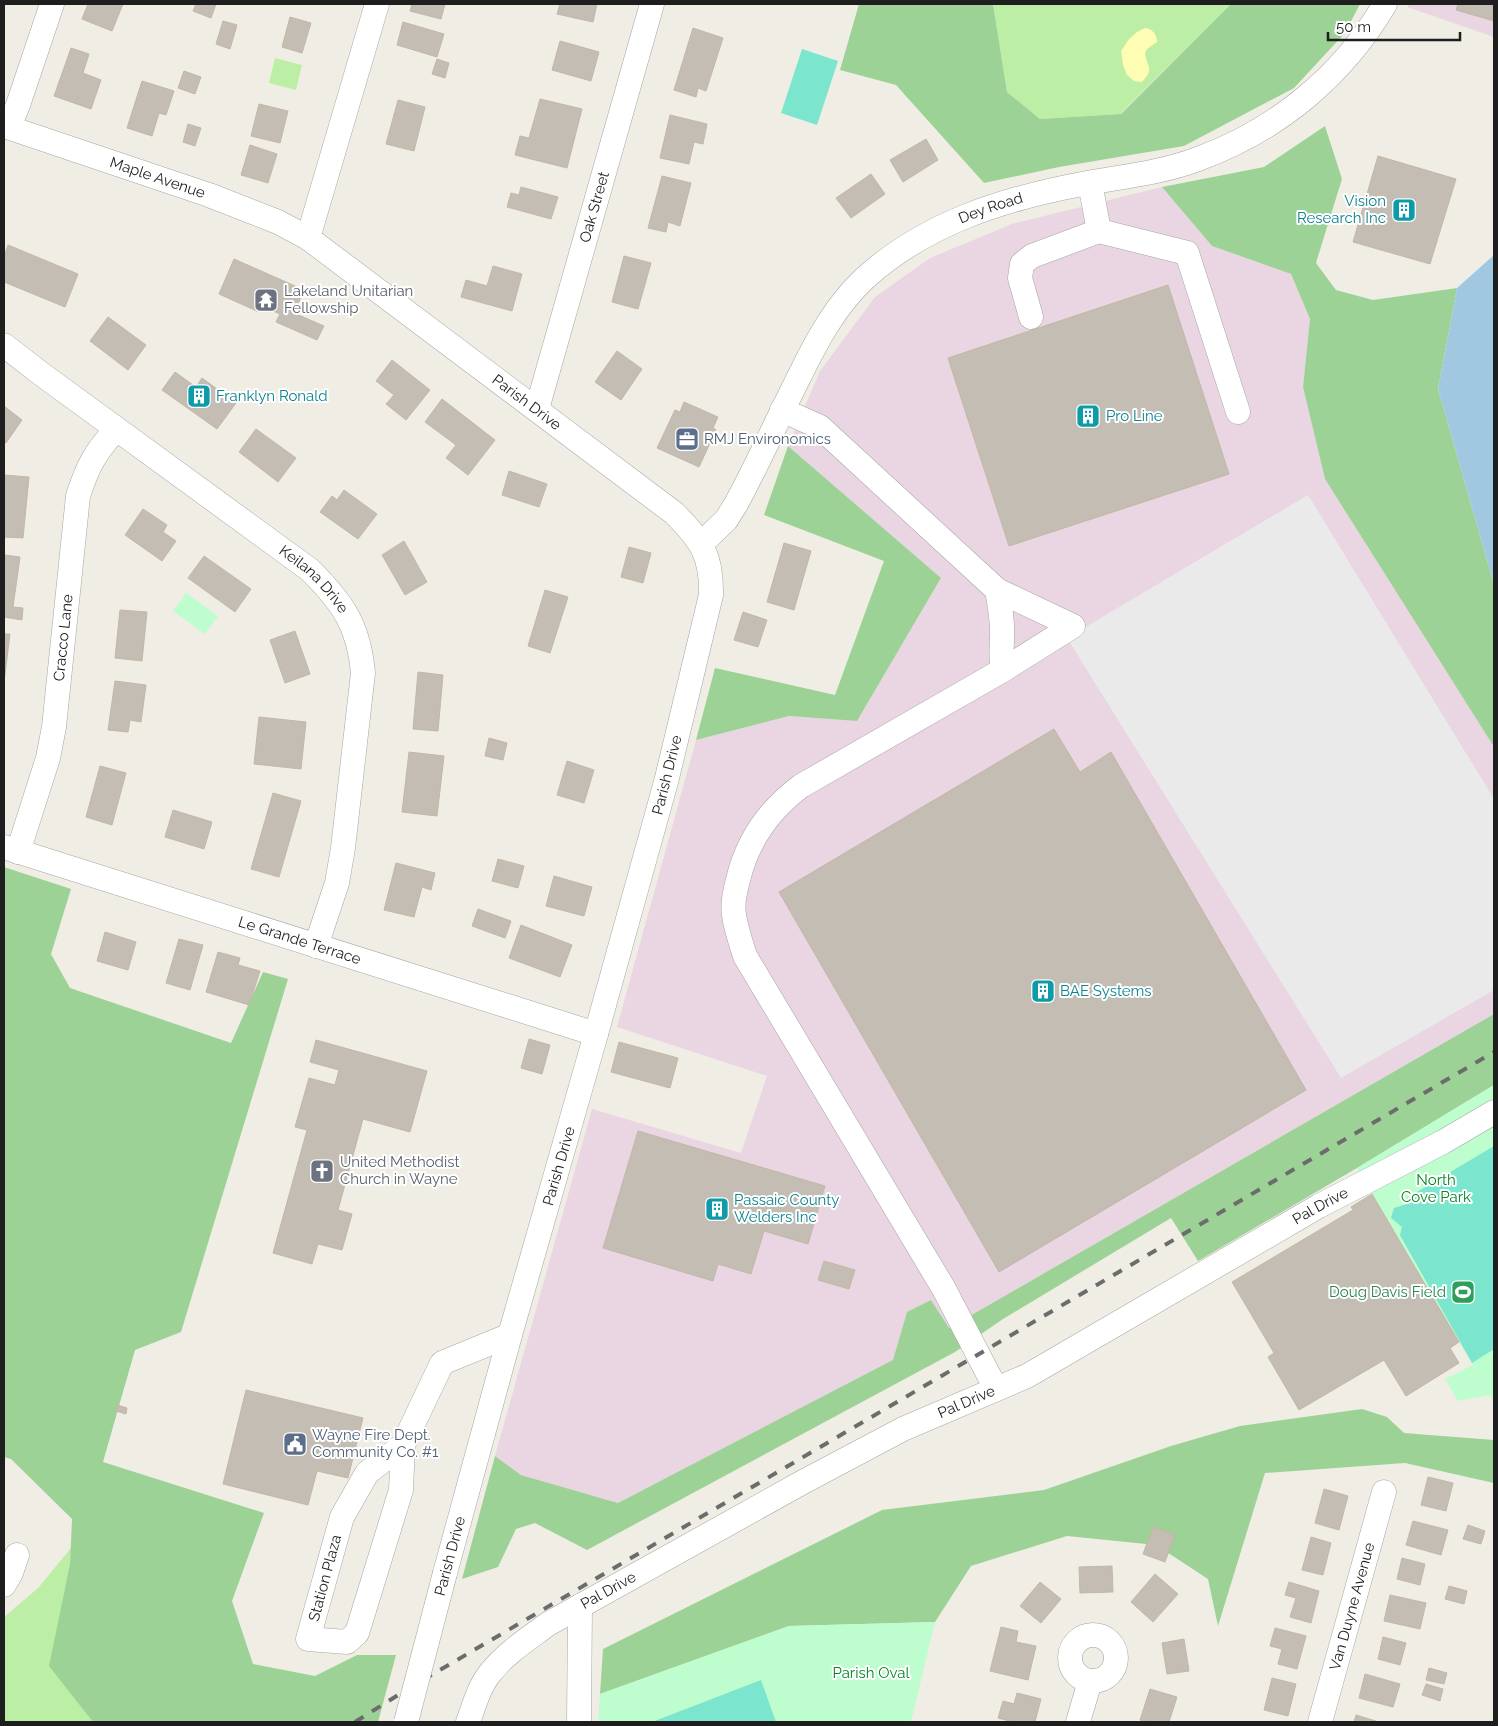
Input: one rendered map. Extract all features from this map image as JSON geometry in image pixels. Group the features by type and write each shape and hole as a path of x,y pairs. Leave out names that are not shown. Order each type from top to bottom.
{"street":[{"path":"4,126 13,117 18,105 52,4"},
{"path":"308,238 377,4"},
{"name":"Oak Street","path":"537,409 652,4"},
{"name":"Dey Road","path":"701,544 726,520 736,504 820,336 840,306 864,280 892,256 924,235 959,218 996,205 1090,182 1156,170 1196,160 1235,143 1272,123 1305,99 1324,82 1351,53 1385,4"},
{"name":"Maple Avenue","path":"4,126 209,195 278,222 308,238"},
{"path":"1090,182 1100,231"},
{"path":"1031,317 1020,278 1022,264 1032,256 1100,231 1187,253 1238,412"},
{"name":"Parish Drive","path":"308,238 674,513 689,527 701,544 710,564 712,578 707,615 666,782 510,1335 406,1722"},
{"name":"Keilana Drive","path":"4,344 40,374 310,570 329,588 344,608 355,630 361,652 363,673 343,848 337,883 316,946"},
{"path":"782,410 820,427 998,590 1073,626 1003,670 801,786 788,796 765,821 746,855 737,885 734,914 745,956 944,1289 996,1389"},
{"name":"Cracco Lane","path":"11,850 48,758 54,727 78,496 85,473 96,453 116,429"},
{"path":"998,590 1002,624 1000,656 1003,670"},
{"name":"Le Grande Terrace","path":"11,850 596,1034"},
{"name":"Pal Drive","path":"468,1722 477,1697 490,1673 511,1651 548,1624 803,1482 903,1429 1027,1376 1319,1206 1443,1142 1494,1112"},
{"name":"Station Plaza","path":"402,1446 367,1473 342,1517 308,1639 347,1642 357,1633 401,1490 402,1446 442,1363 510,1335"},
{"name":"Van Duyne Avenue","path":"1320,1722 1384,1492"},
{"path":"4,1585 11,1573 17,1555"},
{"path":"578,1722 580,1606"},
{"path":"1078,1722 1090,1681"}],"shaded area":[{"path":"1409,4 1494,4 1494,37 1407,7"},
{"path":"1162,187 1212,246 1291,274 1310,319 1303,387 1325,479 1494,747 1494,1014 949,1328 931,1300 907,1312 894,1360 618,1503 521,1475 495,1456 592,1109 741,1153 767,1076 617,1027 696,740 789,716 857,721 941,578 788,446 820,371 875,297 930,258 1012,224"},
{"path":"1494,255 1494,591 1493,581 1438,389 1457,288"},
{"path":"1308,495 1494,799 1494,990 1341,1078 1067,638"}],"green space":[{"path":"859,4 993,4 1007,92 1040,119 1121,114 1231,4 1360,4 1345,33 1294,88 1184,146 1059,167 984,183 896,85 840,70"},
{"path":"993,4 1231,4 1120,114 1040,119 1007,92"},
{"path":"802,49 838,61 817,125 781,113"},
{"path":"275,58 302,65 296,90 269,83"},
{"path":"1325,126 1342,179 1316,263 1336,290 1373,300 1457,288 1438,389 1493,581 1494,747 1325,479 1303,387 1310,319 1291,274 1212,246 1162,187 1264,167"},
{"path":"788,446 941,578 857,721 789,716 696,740 715,668 835,695 884,561 764,515"},
{"path":"186,593 218,616 205,634 173,611"},
{"path":"4,867 71,889 51,954 70,988 231,1043 263,972 288,979 181,1332 135,1350 103,1462 264,1513 232,1601 253,1664 315,1676 357,1655 396,1655 378,1722 93,1722 49,1666 70,1564 72,1519 11,1459 4,1457"},
{"path":"1494,1014 1494,1085 1198,1261 1171,1218 1003,1319 955,1352 587,1550 535,1523 516,1529 498,1567 462,1579 495,1456 521,1475 618,1503 893,1360 907,1312 931,1300 949,1328"},
{"name":"North Cove Park","path":"1494,1085 1494,1402 1490,1395 1458,1401 1445,1379 1473,1365 1357,1168"},
{"name":"Doug Davis Field","path":"1494,1146 1494,1349 1472,1363 1400,1235 1402,1227 1391,1218 1394,1208 1407,1204 1410,1196"},
{"path":"1362,1409 1387,1417 1404,1433 1494,1440 1494,1483 1405,1463 1265,1473 1218,1626 1208,1579 1156,1545 1067,1536 971,1566 935,1622 789,1626 600,1694 603,1649 882,1510 1044,1490 1171,1446 1240,1426"},
{"path":"71,1548 70,1564 93,1722 4,1722 4,1617 38,1588"},
{"name":"Parish Oval","path":"935,1622 911,1722 598,1722 600,1694 789,1626"},
{"path":"761,1680 776,1722 652,1722"}],"sand":[{"path":"1145,28 1154,33 1157,42 1147,49 1145,53 1149,68 1148,74 1142,82 1134,81 1127,75 1121,51 1129,39"}],"building":[{"path":"88,4 123,4 112,31 82,19"},
{"path":"196,4 216,4 211,18 193,11"},
{"path":"412,4 445,4 441,19 410,11"},
{"path":"560,4 597,4 593,22 557,14"},
{"path":"1458,4 1494,4 1494,21 1456,10"},
{"path":"290,17 311,23 302,53 282,47"},
{"path":"223,21 237,25 230,49 216,44"},
{"path":"403,22 444,34 437,57 397,45"},
{"path":"693,28 723,38 706,91 698,88 696,97 674,90"},
{"path":"560,41 599,52 591,81 552,70"},
{"path":"71,48 89,54 83,73 101,80 91,109 54,96"},
{"path":"437,59 449,63 445,78 432,74"},
{"path":"184,71 201,77 195,94 178,88"},
{"path":"142,81 174,91 166,115 159,113 152,136 127,128"},
{"path":"540,99 582,109 567,168 515,155 520,136 529,138"},
{"path":"398,100 425,107 414,151 386,144"},
{"path":"259,104 288,111 280,143 251,136"},
{"path":"670,115 707,124 703,144 694,142 689,164 660,158"},
{"path":"188,124 201,128 195,146 183,142"},
{"path":"926,139 938,160 903,182 890,160"},
{"path":"250,145 277,154 268,183 241,175"},
{"name":"Vision Research Inc","path":"1378,156 1456,179 1430,264 1353,242"},
{"path":"871,174 885,194 851,218 836,198"},
{"path":"662,176 691,183 680,226 668,222 666,232 648,228"},
{"path":"521,187 558,197 551,219 507,207 511,193 519,195"},
{"path":"8,245 78,274 65,307 4,282 4,257"},
{"path":"624,256 651,263 638,309 612,302"},
{"name":"Lakeland Unitarian Fellowship","path":"234,259 304,290 294,313 324,326 317,340 276,322 280,314 262,306 259,312 219,294"},
{"path":"493,266 522,274 512,311 461,297 466,280 487,286"},
{"name":"Pro Line","path":"1168,285 1229,474 1009,546 948,358"},
{"path":"108,317 146,345 128,370 90,341"},
{"path":"617,351 642,369 621,400 595,382"},
{"path":"392,360 430,390 406,420 386,404 394,395 376,381"},
{"name":"Franklyn Ronald","path":"175,372 196,387 202,378 236,403 217,429 162,390"},
{"path":"442,399 495,440 468,475 446,458 456,445 425,422"},
{"name":"RMJ Environomics","path":"684,402 718,417 713,428 716,430 699,467 657,448 675,410 680,412"},
{"path":"4,406 22,420 6,443 4,441"},
{"path":"256,429 296,458 278,482 239,452"},
{"path":"509,471 547,484 539,507 502,495"},
{"path":"4,475 29,477 23,538 4,537"},
{"path":"344,490 377,514 358,539 320,512 332,496 337,500"},
{"path":"143,509 167,525 163,532 176,541 162,561 125,535"},
{"path":"404,541 427,582 405,595 382,555"},
{"path":"784,543 811,551 794,610 767,602"},
{"path":"629,547 651,553 643,583 621,577"},
{"path":"4,555 20,557 13,607 23,608 22,620 4,617"},
{"path":"204,556 251,589 235,612 188,578"},
{"path":"545,590 568,597 550,653 528,646"},
{"path":"120,610 147,612 142,661 115,658"},
{"path":"743,612 767,620 758,647 734,640"},
{"path":"295,631 310,674 285,683 270,640"},
{"path":"4,634 10,634 4,682"},
{"path":"418,672 443,675 438,731 413,729"},
{"path":"115,681 146,685 141,722 130,720 128,732 108,730"},
{"path":"259,717 306,722 301,769 254,764"},
{"name":"BAE Systems","path":"1054,729 1080,772 1111,752 1306,1090 999,1272 779,892"},
{"path":"489,738 507,743 503,760 485,756"},
{"path":"409,752 444,756 437,816 402,812"},
{"path":"567,761 594,770 584,803 557,795"},
{"path":"100,766 126,773 112,825 86,817"},
{"path":"273,793 301,801 279,877 251,869"},
{"path":"173,810 212,822 204,849 165,837"},
{"path":"498,859 524,866 518,888 492,881"},
{"path":"396,863 435,873 431,890 422,887 414,917 384,910"},
{"path":"554,876 592,887 584,916 546,906"},
{"path":"478,909 511,921 505,938 472,926"},
{"path":"521,925 572,945 560,977 509,958"},
{"path":"105,932 136,942 128,970 97,961"},
{"path":"179,939 203,945 190,990 166,983"},
{"path":"218,952 240,958 238,965 260,971 249,1005 206,992"},
{"path":"529,1039 550,1045 542,1074 521,1068"},
{"name":"United Methodist Church in Wayne","path":"316,1040 427,1071 410,1132 363,1119 338,1210 352,1214 342,1250 318,1244 312,1264 273,1253 307,1130 295,1127 309,1078 335,1085 339,1070 310,1062"},
{"path":"619,1042 678,1058 670,1088 611,1072"},
{"name":"Passaic County Welders Inc","path":"638,1131 825,1186 808,1244 764,1231 751,1274 718,1264 713,1281 603,1248"},
{"path":"1372,1194 1459,1342 1450,1348 1459,1363 1406,1396 1384,1360 1299,1410 1268,1357 1274,1353 1232,1282 1353,1210 1351,1207"},
{"path":"824,1261 855,1270 849,1289 818,1280"},
{"name":"Wayne Fire Dept. Community Co. #1","path":"246,1390 363,1418 348,1478 317,1471 308,1505 223,1484"},
{"path":"117,1405 127,1408 126,1414 116,1411"},
{"path":"1428,1477 1453,1483 1446,1511 1421,1505"},
{"path":"1324,1489 1348,1496 1339,1530 1315,1523"},
{"path":"1413,1521 1448,1530 1441,1555 1406,1545"},
{"path":"1468,1525 1485,1531 1481,1544 1463,1539"},
{"path":"1153,1527 1175,1535 1165,1562 1143,1554"},
{"path":"1311,1537 1331,1543 1323,1575 1302,1570"},
{"path":"1402,1558 1425,1564 1420,1585 1397,1579"},
{"path":"1112,1566 1113,1592 1080,1593 1079,1567"},
{"path":"1155,1574 1178,1594 1153,1622 1131,1602"},
{"path":"1040,1582 1061,1599 1041,1623 1020,1606"},
{"path":"1289,1582 1319,1591 1311,1623 1290,1617 1296,1598 1285,1595"},
{"path":"1449,1586 1467,1591 1464,1604 1445,1599"},
{"path":"1390,1595 1426,1603 1420,1629 1384,1621"},
{"path":"1001,1627 1018,1631 1016,1642 1036,1646 1028,1680 990,1671"},
{"path":"1275,1628 1306,1636 1297,1669 1278,1664 1282,1649 1270,1646"},
{"path":"1383,1637 1406,1643 1400,1665 1378,1659"},
{"path":"1184,1639 1189,1671 1167,1674 1162,1643"},
{"path":"1429,1668 1447,1673 1444,1684 1426,1680"},
{"path":"1365,1674 1400,1684 1393,1707 1359,1698"},
{"path":"1272,1678 1296,1684 1288,1716 1264,1710"},
{"path":"1426,1684 1443,1689 1440,1701 1422,1695"},
{"path":"1150,1689 1177,1697 1169,1722 1140,1720"},
{"path":"1017,1693 1041,1699 1035,1722 1013,1722 998,1718 1003,1701 1014,1704"},
{"path":"1356,1715 1379,1722 1354,1722"}],"railway":[{"path":"355,1722 411,1687 1494,1052"}],"place":[{"name":"Vision Research Inc","path":"1404,210"},
{"name":"Lakeland Unitarian Fellowship","path":"266,300"},
{"name":"Franklyn Ronald","path":"199,396"},
{"name":"Pro Line","path":"1088,416"},
{"name":"RMJ Environomics","path":"687,439"},
{"name":"BAE Systems","path":"1043,991"},
{"name":"United Methodist Church in Wayne","path":"322,1171"},
{"name":"Passaic County Welders Inc","path":"717,1209"},
{"name":"Doug Davis Field","path":"1463,1292"},
{"name":"Wayne Fire Dept. Community Co. #1","path":"295,1444"}]}
